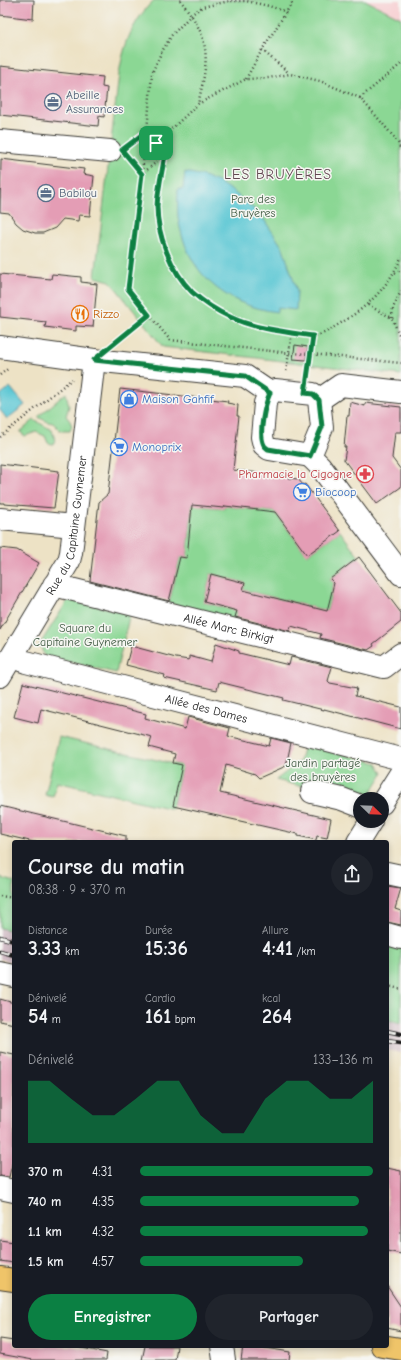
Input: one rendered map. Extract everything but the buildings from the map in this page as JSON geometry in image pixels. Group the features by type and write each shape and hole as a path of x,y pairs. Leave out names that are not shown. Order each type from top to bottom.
{"main road":[{"path":"0,1278 12,1280"},
{"path":"389,1347 401,1349"}],"street":[{"path":"0,141 116,150"},
{"path":"0,347 94,360 245,376 270,393"},
{"name":"Rue du Capitaine Guynemer","path":"0,676 68,561 71,553 94,360"},
{"path":"401,392 341,385 312,396 275,390 270,393 265,403 262,430 264,445 268,449 310,456 320,466 401,574"},
{"path":"310,456 322,427 312,396"},
{"path":"0,519 73,532"},
{"path":"0,532 73,532"},
{"name":"Allée Marc Birkigt","path":"54,585 384,667 401,654"},
{"name":"Allée des Dames","path":"12,657 26,662 401,759"},
{"path":"389,792 401,773"},
{"path":"312,792 342,799 353,803"},
{"path":"359,840 367,828"},
{"path":"389,873 401,876"},
{"path":"389,935 401,938"},
{"path":"0,973 12,976"},
{"path":"0,1188 12,1191"},
{"path":"222,1348 224,1360"}],"path":[{"path":"180,0 192,14 204,40 206,55 205,73 198,104"},
{"path":"246,80 262,50 294,0"},
{"path":"287,12 246,1 235,1 202,7 192,14 172,35 161,53 152,73 147,131 128,289 170,340 289,353 401,362"},
{"path":"262,50 290,74"},
{"path":"360,98 401,64"},
{"path":"144,156 198,104 246,80 290,74 320,82 360,98 399,143 401,150"},
{"path":"147,131 165,155 158,192 157,207 160,230 170,258 180,277 192,292 210,306 231,318 253,325 292,333 313,336 323,334 368,305 394,274 401,258"},
{"path":"142,174 116,150 147,131"},
{"path":"142,174 165,155"},
{"path":"394,274 401,270"},
{"path":"401,291 393,308 392,318 401,339"},
{"path":"368,305 392,318"},
{"path":"0,437 149,315"},
{"path":"289,353 292,333"},
{"path":"312,396 310,354 313,336"},
{"path":"0,896 12,898"},
{"path":"389,986 401,989"}],"shaded area":[{"path":"365,0 401,0 401,18 372,3"},
{"path":"0,928 12,931 12,962 0,959"},
{"path":"389,1020 401,1023 401,1053 389,1050"}],"green space":[{"name":"Parc des Bruyères","path":"154,0 365,0 401,18 401,375 163,347 110,281 95,277 119,74 123,53 135,25 146,8"},
{"path":"66,393 69,406 66,416 72,426 70,431 61,431 53,423 38,417"},
{"path":"34,420 52,430 55,440 53,444 48,443 45,436 36,432 25,436 20,432"},
{"path":"194,493 201,506 224,508 225,506 275,512 307,555 340,531 359,557 330,579 334,583 327,611 243,590 245,583 211,574 204,602 237,611 235,620 169,603 180,557 187,558"},
{"name":"Square du Capitaine Guynemer","path":"68,600 130,613 116,673 44,656 40,644"},
{"path":"59,737 182,766 172,809 57,782 53,797 45,795"},
{"name":"Jardin partagé des bruyères","path":"304,744 377,763 383,773 371,792 353,792 353,799 276,780 300,761"},
{"path":"0,878 12,881 12,931 0,928"},
{"path":"389,940 401,943 401,1023 389,1020"}],"water":[{"path":"185,172 204,176 220,183 235,193 261,215 283,248 297,291 296,310 277,308 277,312 240,302 224,293 210,282 199,269 189,254 182,237 178,217 178,189 183,189"},
{"path":"10,387 25,405 7,419 0,410 0,395"}],"railway":[{"path":"0,937 12,940"},
{"path":"0,951 12,954"},
{"path":"389,1031 401,1034"},
{"path":"389,1041 401,1043"}],"place":[{"name":"Abeille Assurances","path":"53,102"},
{"name":"Babilou","path":"46,193"},
{"name":"Rizzo","path":"80,314"},
{"name":"Maison Gahfif","path":"129,399"},
{"name":"Monoprix","path":"119,447"},
{"name":"Pharmacie la Cigogne","path":"365,474"},
{"name":"Biocoop","path":"302,492"}],"district":[{"name":"LES BRUYÈRES","path":"278,174"}],"route":[{"path":"147,131 156,143 165,155 159,184 157,207 160,230 170,258 180,277 192,292 210,306 231,318 253,325 313,336 305,393 313,394 319,400 322,427 310,456 268,449 264,445 262,437 265,403 270,393 245,376 94,360 149,315 128,289 142,174 122,150 147,131"}]}
